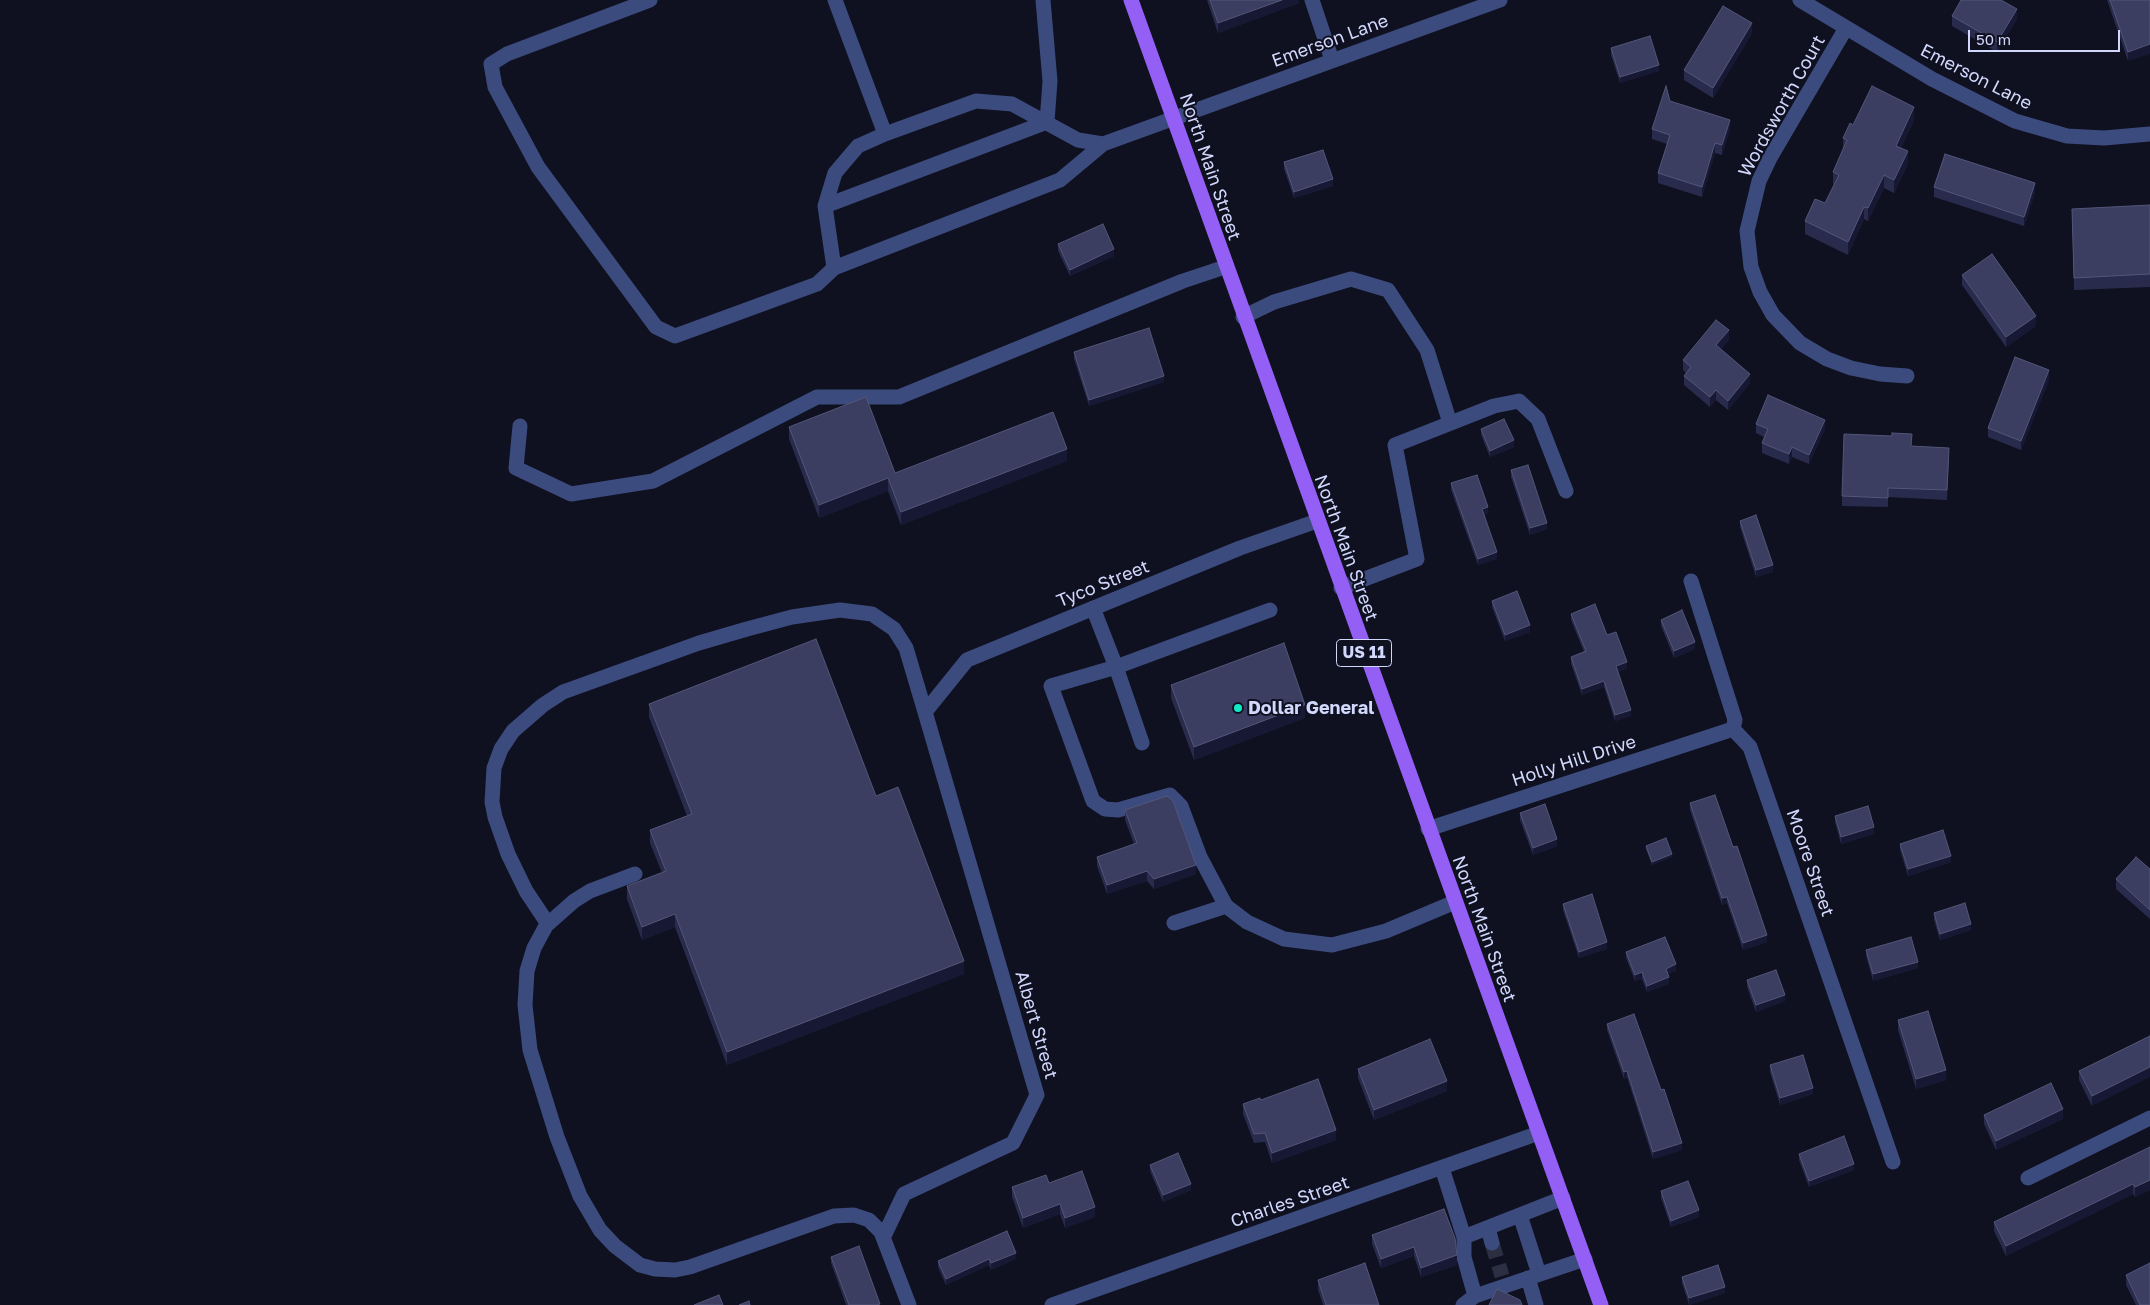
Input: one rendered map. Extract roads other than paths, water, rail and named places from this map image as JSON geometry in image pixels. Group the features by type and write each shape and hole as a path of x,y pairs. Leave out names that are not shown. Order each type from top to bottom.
{"main road":[{"name":"North Main Street","path":"1131,0 1243,317 1601,1305"}],"street":[{"path":"650,0 507,54 492,64 495,87 538,168 656,327 676,336 818,284 834,268 1060,180 1103,144"},
{"path":"835,0 885,134"},
{"path":"1042,0 1050,81 1047,122"},
{"path":"1312,0 1332,60"},
{"name":"Emerson Lane","path":"1103,144 1500,0"},
{"name":"Emerson Lane","path":"1800,0 1932,80 2015,120 2067,136 2104,138 2150,134"},
{"name":"Wordsworth Court","path":"1846,28 1770,158 1759,181 1747,231 1751,267 1760,292 1773,315 1789,334 1808,349 1851,368 1880,374 1906,376"},
{"path":"834,268 825,206 835,173 858,146 885,134 976,102 1012,104 1078,140 1103,144"},
{"path":"825,206 1047,122"},
{"path":"520,426 516,468 571,494 653,481 817,397 899,397 1183,281 1225,267"},
{"path":"1243,317 1274,302 1351,279 1388,290 1427,350 1450,423"},
{"path":"1341,588 1417,559 1395,445 1494,406 1519,401 1538,419 1566,492"},
{"name":"Tyco Street","path":"926,712 967,660 1240,548 1317,520"},
{"path":"1691,581 1735,720 1733,730"},
{"path":"1093,608 1116,667 1142,744"},
{"name":"Albert Street","path":"548,924 526,891 508,854 495,817 492,787 494,768 501,749 513,731 543,705 563,692 698,643 792,618 840,610 862,611 881,619 894,629 906,648 926,712 1037,1095 1013,1143 904,1194 884,1236"},
{"path":"1270,610 1116,667 1051,686 1093,801 1105,809 1118,810 1170,795 1181,806 1200,857 1226,906 1248,922 1284,939 1332,945 1386,931 1455,902"},
{"name":"Holly Hill Drive","path":"1428,829 1733,730"},
{"name":"Moore Street","path":"1733,730 1750,747 1893,1162"},
{"path":"635,874 590,891 574,901 548,924 534,948 527,971 525,1005 530,1050 557,1137 580,1196 600,1230 619,1250 634,1261 651,1268 680,1270 834,1216 848,1214 869,1220 884,1236 909,1305"},
{"path":"1174,923 1226,906"},
{"path":"2028,1178 2150,1118"},
{"name":"Charles Street","path":"1052,1305 1539,1133"},
{"path":"1442,1168 1464,1237 1464,1257 1469,1300 1503,1281 1534,1276 1585,1259"},
{"path":"1464,1237 1563,1198"},
{"path":"1520,1215 1534,1276 1536,1305"},
{"path":"1488,1228 1492,1243"}],"tunnel":[{"path":"1492,1243 1502,1276"}],"place":[{"name":"Dollar General","path":"1238,708"}]}
